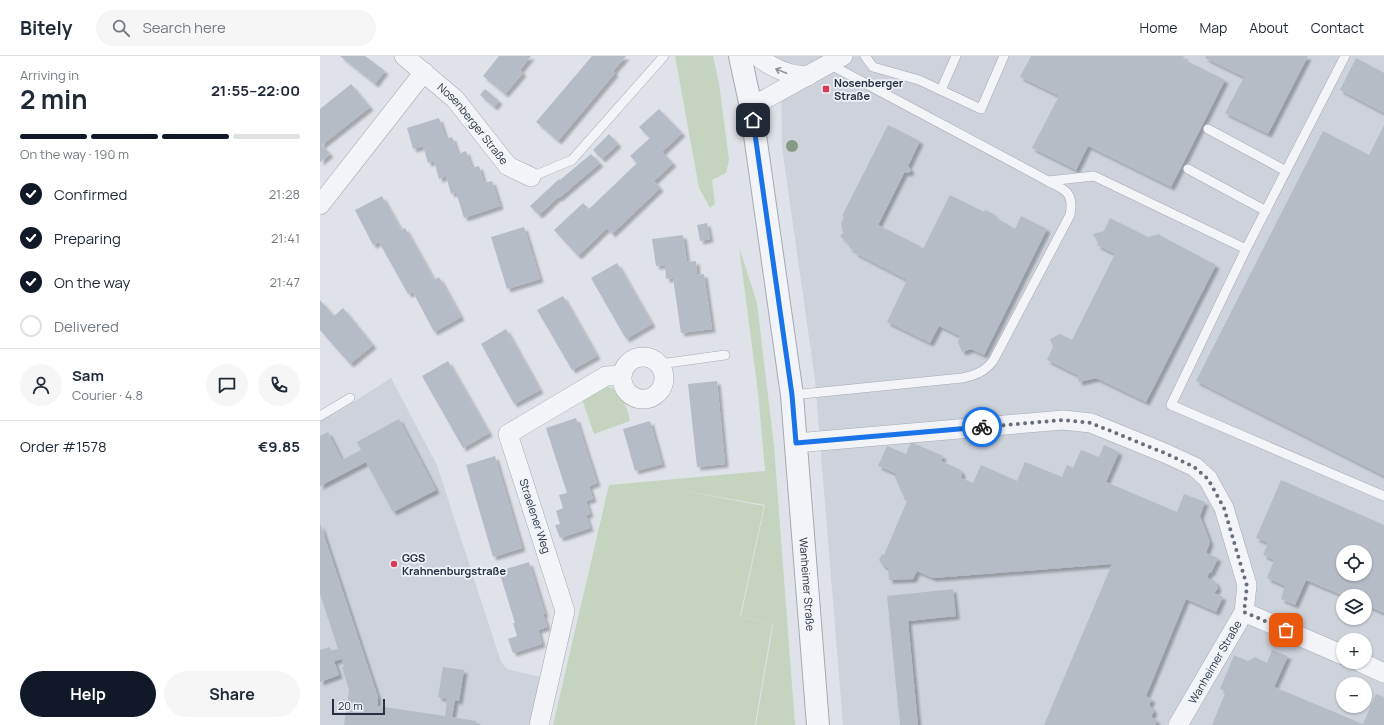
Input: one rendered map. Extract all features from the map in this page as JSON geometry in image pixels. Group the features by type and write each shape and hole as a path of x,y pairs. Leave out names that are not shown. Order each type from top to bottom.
{"street":[{"name":"Nosenberger Straße","path":"404,56 455,99 508,166 531,177"},
{"name":"Wanheimer Straße","path":"740,56 751,107 792,395 818,725"},
{"path":"757,56 774,68 787,74 808,76"},
{"path":"751,107 836,59"},
{"path":"320,205 424,72"},
{"path":"643,357 652,359 660,364 664,374 664,382 661,390 649,398 642,399 630,394 624,385 622,375 624,368 633,359 643,357"},
{"name":"Straelener Weg","path":"539,725 541,697 566,611 508,434 606,376 622,375"},
{"name":"Wanheimer Straße","path":"796,443 1063,420 1091,423 1167,454 1194,467 1208,479 1224,508 1247,586 1244,612 1178,725"},
{"path":"1244,612 1336,652"},
{"path":"1372,667 1384,672"}],"lane":[{"name":"Nosenberger Straße","path":"531,177 572,160 664,56"},
{"path":"865,56 873,67 919,80 981,109 1004,56"},
{"path":"941,90 956,56"},
{"path":"1345,56 1246,249 1171,405 1384,496"},
{"path":"792,395 962,378 978,374 987,369 993,361 1070,215 1072,204 1069,195 1063,188 1048,181 836,59"},
{"path":"1208,129 1286,171"},
{"path":"1188,169 1266,211"},
{"path":"1048,181 1094,176 1246,249"},
{"path":"660,364 725,355"},
{"path":"320,416 350,398"}],"shaded area":[{"path":"775,56 1384,56 1384,725 843,725 815,380 782,147 781,71"},
{"name":"GGS Krahnenburgstraße","path":"391,378 437,465 501,662 507,669 540,677 530,725 320,725 320,421 336,413"}],"green space":[{"path":"675,56 713,56 719,83 729,160 726,173 712,180 715,204 710,208 699,188"},
{"path":"739,247 757,303 774,446 795,725 756,725 773,625 741,616 765,505 673,489 764,506 740,616 772,625 755,725 553,725 609,485 765,471 758,392"},
{"path":"606,386 612,388 620,395 630,421 594,434 582,399"}],"building":[{"path":"340,56 365,56 385,71 375,84"},
{"path":"499,56 531,56 520,70 523,73 505,94 483,76"},
{"path":"592,56 626,56 613,71 615,73 558,141 536,122"},
{"path":"1031,56 1184,56 1183,59 1225,80 1171,187 1088,146 1076,170 1032,148 1059,96 1020,77"},
{"path":"1206,56 1308,56 1268,134 1225,113 1244,77 1205,58"},
{"path":"1356,58 1384,73 1384,113 1340,90"},
{"path":"351,84 370,107 322,145 330,154 320,162 320,109"},
{"path":"485,89 499,101 494,107 480,95"},
{"path":"659,109 682,133 662,152 673,163 654,181 660,188 612,234 607,228 578,256 554,230 583,203 589,209 637,163 630,156 650,138 639,127"},
{"path":"439,118 446,139 452,137 458,154 466,151 472,168 479,166 484,183 492,181 500,206 464,218 456,192 451,194 446,176 439,179 434,161 428,163 423,146 413,149 407,128"},
{"path":"888,125 920,141 908,166 911,170 910,172 904,173 878,225 923,249 950,195 984,212 985,210 994,214 993,216 1015,229 1021,216 1047,229 984,355 971,349 962,352 958,342 960,336 939,326 930,343 887,322 907,280 855,253 855,251 850,248 847,242 840,236 843,233 841,223 844,217 842,216"},
{"path":"1384,125 1384,476 1196,381 1323,131 1369,155"},
{"path":"609,134 618,144 602,159 593,150"},
{"path":"591,154 600,163 559,198 558,197 539,215 530,206 559,179 560,180"},
{"path":"382,196 401,230 405,228 434,280 439,277 461,317 434,332 413,292 408,294 379,242 373,245 355,210"},
{"path":"1110,218 1148,237 1159,234 1216,265 1146,402 1096,378 1079,382 1077,375 1047,360 1053,347 1050,339 1060,334 1072,340 1115,254 1097,245 1098,243 1093,234 1104,231"},
{"path":"707,223 710,239 700,241 697,225"},
{"path":"524,227 540,279 507,289 491,237"},
{"path":"683,235 687,262 696,261 697,275 704,274 712,329 681,333 673,278 666,279 665,265 656,266 652,239"},
{"path":"617,263 652,324 626,339 591,278"},
{"path":"563,296 597,356 572,370 537,310"},
{"path":"320,300 334,316 343,308 373,345 350,364 320,330"},
{"path":"506,329 540,390 514,404 481,344"},
{"path":"448,361 489,433 463,448 422,376"},
{"path":"717,381 725,464 697,467 688,384"},
{"path":"576,418 597,483 589,486 593,499 586,501 590,514 586,515 590,528 560,538 555,525 560,524 556,511 563,508 559,495 567,493 546,428"},
{"path":"399,419 436,490 393,512 366,462 320,486 320,436 328,432 342,460 361,450 357,442"},
{"path":"650,421 662,464 635,471 623,429"},
{"path":"911,442 943,456 941,461 959,469 962,473 961,478 973,483 981,465 1017,481 1025,462 1062,477 1067,465 1073,468 1081,450 1099,457 1104,445 1119,452 1106,482 1177,512 1184,494 1205,502 1200,516 1210,542 1206,553 1218,558 1207,578 1215,581 1218,588 1214,593 1223,597 1216,612 1186,599 1146,696 1152,699 1149,705 1154,711 1151,717 1157,720 1155,725 1044,725 1112,564 933,578 917,571 913,579 889,580 888,568 882,565 879,560 882,554 884,555 907,501 905,500 895,477 897,474 878,466 887,446 906,454"},
{"path":"495,456 522,548 493,557 466,465"},
{"path":"1281,480 1384,525 1384,613 1372,608 1372,589 1336,589 1336,593 1306,580 1295,605 1281,599 1285,586 1267,578 1274,560 1263,555 1268,543 1256,538"},
{"path":"320,523 378,697 377,706 445,716 447,699 438,697 443,667 464,670 459,701 455,700 452,717 476,721 475,725 344,725 349,690 342,667 344,667 342,659 334,661 339,675 320,682 320,650 330,647 331,651 338,649 320,594"},
{"path":"529,562 545,614 543,614 547,627 538,630 542,644 513,653 508,639 517,636 513,623 515,623 499,571"},
{"path":"953,589 956,616 908,621 918,725 900,725 887,596"},
{"path":"1272,650 1288,656 1274,687 1363,724 1368,713 1372,713 1372,703 1376,694 1384,697 1384,725 1212,725 1226,691 1220,689 1234,655 1248,661 1255,657 1267,663"}],"way so far":[{"path":"982,427 1063,420 1091,423 1167,454 1194,467 1208,479 1224,508 1247,586 1244,612 1286,630"}],"place":[{"name":"Nosenberger Straße","path":"826,89"},
{"name":"GGS Krahnenburgstraße","path":"394,564"}],"route":[{"path":"753,120 792,395 796,443 982,427"}]}
